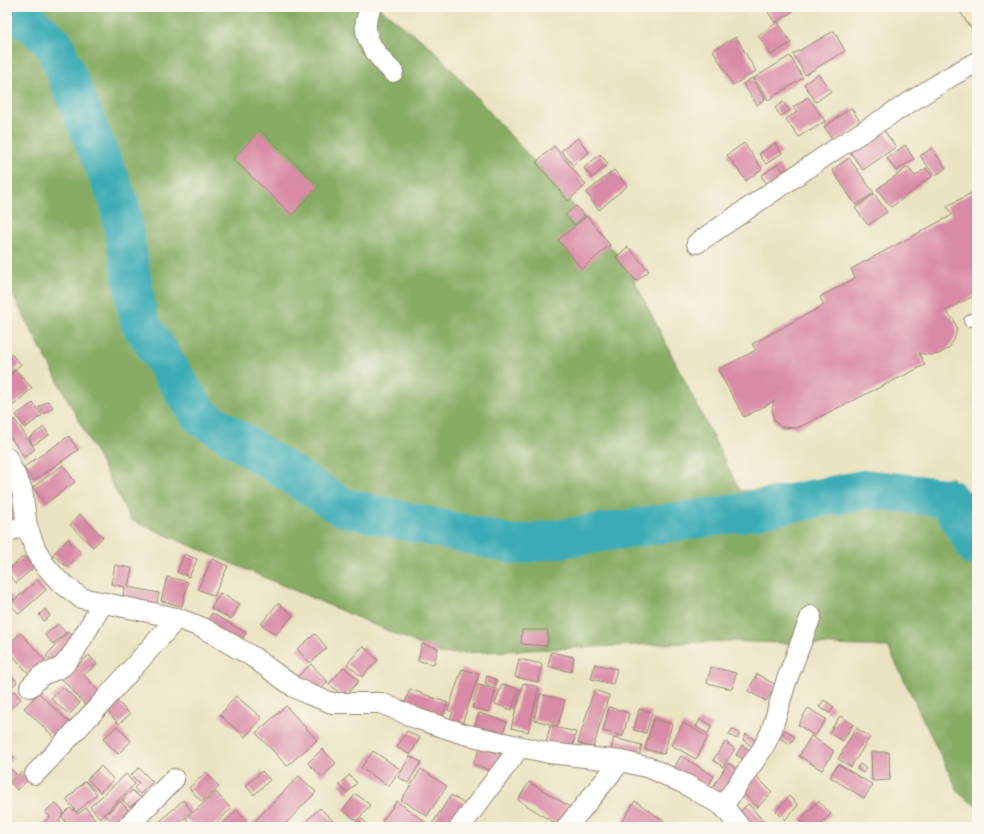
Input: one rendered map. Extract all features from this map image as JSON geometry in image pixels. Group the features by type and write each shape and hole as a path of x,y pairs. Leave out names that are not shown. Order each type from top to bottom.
{"main road":[{"path":"971,7 977,17"}],"street":[{"path":"372,7 366,21 368,40 380,59 393,72"},
{"path":"698,243 837,148 953,75 977,62"},
{"path":"7,458 22,490 26,526 35,548 44,564 58,580 81,598 177,618 203,628 254,657 294,687 332,703 381,703 418,720 464,734 549,753 621,761 650,768 685,784 723,806 740,827"},
{"path":"7,531 26,526"},
{"path":"30,687 42,675 63,666 74,652 103,602"},
{"path":"723,806 763,748 771,732 786,682 811,616"},
{"path":"35,774 100,706 177,618"},
{"path":"460,827 520,747"},
{"path":"567,827 621,761"},
{"path":"127,827 174,778"}],"green space":[{"path":"7,7 378,7 433,49 626,264 740,491 952,478 977,499 977,807 959,793 888,647 724,641 442,654 131,520 7,284"}],"building":[{"path":"765,7 791,7 794,11 775,23"},
{"path":"778,22 791,43 771,55 758,35"},
{"path":"834,31 845,51 805,75 793,54"},
{"path":"736,37 756,71 733,85 713,50"},
{"path":"790,56 803,78 768,100 754,78"},
{"path":"818,74 831,91 816,102 804,84"},
{"path":"752,78 765,99 757,105 743,84"},
{"path":"808,97 825,121 799,137 786,119 797,112 793,107"},
{"path":"783,102 790,110 781,116 775,108"},
{"path":"851,108 862,124 835,142 824,127"},
{"path":"883,129 896,147 863,170 850,152"},
{"path":"260,130 319,186 292,215 233,159"},
{"path":"578,138 589,152 573,165 561,151"},
{"path":"744,143 762,169 746,181 727,155"},
{"path":"775,143 782,153 766,164 759,154"},
{"path":"905,145 914,159 896,171 887,158"},
{"path":"554,146 586,185 568,201 536,162"},
{"path":"932,148 946,168 935,176 920,156"},
{"path":"600,154 608,164 592,178 584,168"},
{"path":"849,158 874,193 856,205 832,170"},
{"path":"778,164 787,176 770,188 761,176"},
{"path":"908,167 915,176 926,168 932,176 891,207 877,189"},
{"path":"614,170 627,186 599,210 586,193"},
{"path":"977,190 977,294 945,311 954,320 957,330 954,340 949,348 939,354 929,355 919,353 925,365 797,428 781,427 775,422 772,409 774,401 744,417 718,370 756,350 752,344 824,305 820,297 855,278 851,269 952,215 947,206"},
{"path":"874,194 887,212 868,225 855,208"},
{"path":"576,206 585,216 574,225 565,215"},
{"path":"587,216 610,245 582,269 558,240"},
{"path":"628,247 649,271 636,281 616,257"},
{"path":"7,350 21,364 9,375 7,372"},
{"path":"16,370 32,388 14,405 7,397 7,378"},
{"path":"48,401 53,407 44,414 39,407"},
{"path":"33,403 42,415 25,428 16,415"},
{"path":"14,419 35,449 24,457 7,432 7,425"},
{"path":"44,427 49,435 33,445 29,438"},
{"path":"69,436 78,450 33,481 24,467"},
{"path":"63,465 75,482 45,504 33,487"},
{"path":"9,503 19,515 7,526 7,505"},
{"path":"80,514 103,537 93,547 70,525"},
{"path":"68,539 81,553 67,567 53,554"},
{"path":"184,554 197,559 189,577 177,572"},
{"path":"24,556 34,567 16,583 7,571"},
{"path":"212,559 228,566 214,596 198,589"},
{"path":"115,565 132,568 128,587 159,593 155,610 121,603 125,587 111,584"},
{"path":"167,577 188,582 182,606 161,601"},
{"path":"37,580 46,590 19,614 10,604"},
{"path":"7,591 14,599 7,605"},
{"path":"220,593 240,604 231,619 211,608"},
{"path":"278,603 293,615 276,635 261,624"},
{"path":"45,609 50,616 44,621 39,615"},
{"path":"212,613 246,633 239,644 206,624"},
{"path":"58,624 66,633 53,644 45,635"},
{"path":"522,630 548,630 547,646 521,644"},
{"path":"68,631 77,640 56,664 46,656"},
{"path":"21,633 45,660 29,674 7,649 7,645"},
{"path":"315,634 327,648 310,663 297,649"},
{"path":"422,644 438,648 434,664 418,661"},
{"path":"363,646 378,660 362,677 347,664"},
{"path":"551,652 574,657 571,672 548,666"},
{"path":"89,655 97,664 84,675 102,695 88,708 62,679"},
{"path":"519,659 542,664 538,682 515,677"},
{"path":"311,664 328,682 314,695 297,677"},
{"path":"595,664 617,669 613,684 591,679"},
{"path":"344,667 359,681 344,697 329,684"},
{"path":"711,667 736,673 732,689 707,683"},
{"path":"462,669 479,674 461,727 449,723 453,712 448,710"},
{"path":"10,673 17,682 7,692 7,676"},
{"path":"757,674 776,685 766,701 748,691"},
{"path":"487,676 497,680 495,687 485,683"},
{"path":"523,683 539,687 528,732 511,728"},
{"path":"502,684 519,689 512,710 495,704"},
{"path":"478,685 496,689 489,712 472,708"},
{"path":"63,687 80,703 69,715 51,698"},
{"path":"410,689 448,703 440,722 403,708"},
{"path":"594,690 609,695 593,748 578,743"},
{"path":"14,691 21,699 7,712 7,697"},
{"path":"39,693 72,725 57,740 24,708"},
{"path":"540,694 565,700 558,726 534,720"},
{"path":"236,696 262,718 245,737 220,715"},
{"path":"115,699 130,714 119,724 105,709"},
{"path":"824,700 834,707 830,713 819,707"},
{"path":"286,706 317,740 287,766 256,733"},
{"path":"609,707 629,713 623,736 603,731"},
{"path":"808,708 826,719 815,736 798,725"},
{"path":"639,709 652,712 646,733 634,730"},
{"path":"479,713 507,722 501,738 474,729"},
{"path":"840,716 853,724 843,741 829,733"},
{"path":"653,719 672,724 664,754 645,749"},
{"path":"700,719 712,725 708,734 696,727"},
{"path":"683,723 708,737 696,759 671,745"},
{"path":"117,726 131,741 118,754 103,739"},
{"path":"550,726 576,732 571,754 545,748"},
{"path":"856,728 870,737 851,767 838,759"},
{"path":"732,729 740,733 737,739 729,735"},
{"path":"785,730 795,737 790,744 780,738"},
{"path":"407,731 420,738 410,755 397,747"},
{"path":"746,734 756,741 752,746 743,740"},
{"path":"811,736 834,751 822,770 799,756"},
{"path":"614,738 642,745 638,760 610,753"},
{"path":"725,742 735,749 723,767 713,760"},
{"path":"742,745 751,751 745,760 736,755"},
{"path":"481,746 502,755 495,772 473,764"},
{"path":"322,749 336,763 322,777 308,763"},
{"path":"7,750 14,757 7,764"},
{"path":"373,751 400,769 389,786 361,768"},
{"path":"871,752 889,752 890,780 872,781"},
{"path":"410,756 421,762 408,783 398,777"},
{"path":"681,756 714,776 705,791 672,771"},
{"path":"728,763 741,772 724,798 711,790"},
{"path":"838,764 873,785 864,798 830,777"},
{"path":"860,764 866,768 863,773 857,769"},
{"path":"101,766 114,780 100,792 87,779"},
{"path":"9,767 16,774 7,782 7,769"},
{"path":"139,768 153,782 140,794 134,788 139,783 131,775"},
{"path":"421,769 447,786 427,816 401,800"},
{"path":"262,771 270,780 254,795 246,786"},
{"path":"21,772 28,780 17,790 10,782"},
{"path":"206,772 219,787 202,802 189,788"},
{"path":"126,774 135,784 100,818 90,807"},
{"path":"349,775 357,783 347,793 339,785"},
{"path":"755,775 772,792 758,807 740,790"},
{"path":"299,776 316,792 282,827 253,827 251,825"},
{"path":"85,781 97,794 77,812 66,800"},
{"path":"529,782 575,810 561,827 518,800"},
{"path":"132,790 141,798 130,807 122,800"},
{"path":"216,792 231,809 212,827 193,827 186,819"},
{"path":"356,794 370,805 357,821 343,810"},
{"path":"451,795 465,804 451,827 430,827"},
{"path":"789,796 798,805 785,820 776,811"},
{"path":"183,800 192,811 175,827 147,827 153,821 156,825"},
{"path":"120,801 130,812 116,825 105,815"},
{"path":"397,801 428,824 426,827 390,827 382,821"},
{"path":"635,801 664,821 660,827 627,827 621,823"},
{"path":"818,801 831,814 818,827 808,827 800,820"},
{"path":"55,803 64,812 59,821 64,827 39,827 50,817 45,812"},
{"path":"748,804 769,827 746,827 735,816"},
{"path":"70,808 78,814 86,808 101,827 68,827 62,816"},
{"path":"320,808 339,827 301,826"},
{"path":"237,810 248,823 244,827 219,827"},
{"path":"362,819 370,827 354,827"}],"waterway":[{"path":"13,7 54,44 119,202 139,321 199,415 342,507 515,545 739,513 867,489 948,498 977,548"}]}
